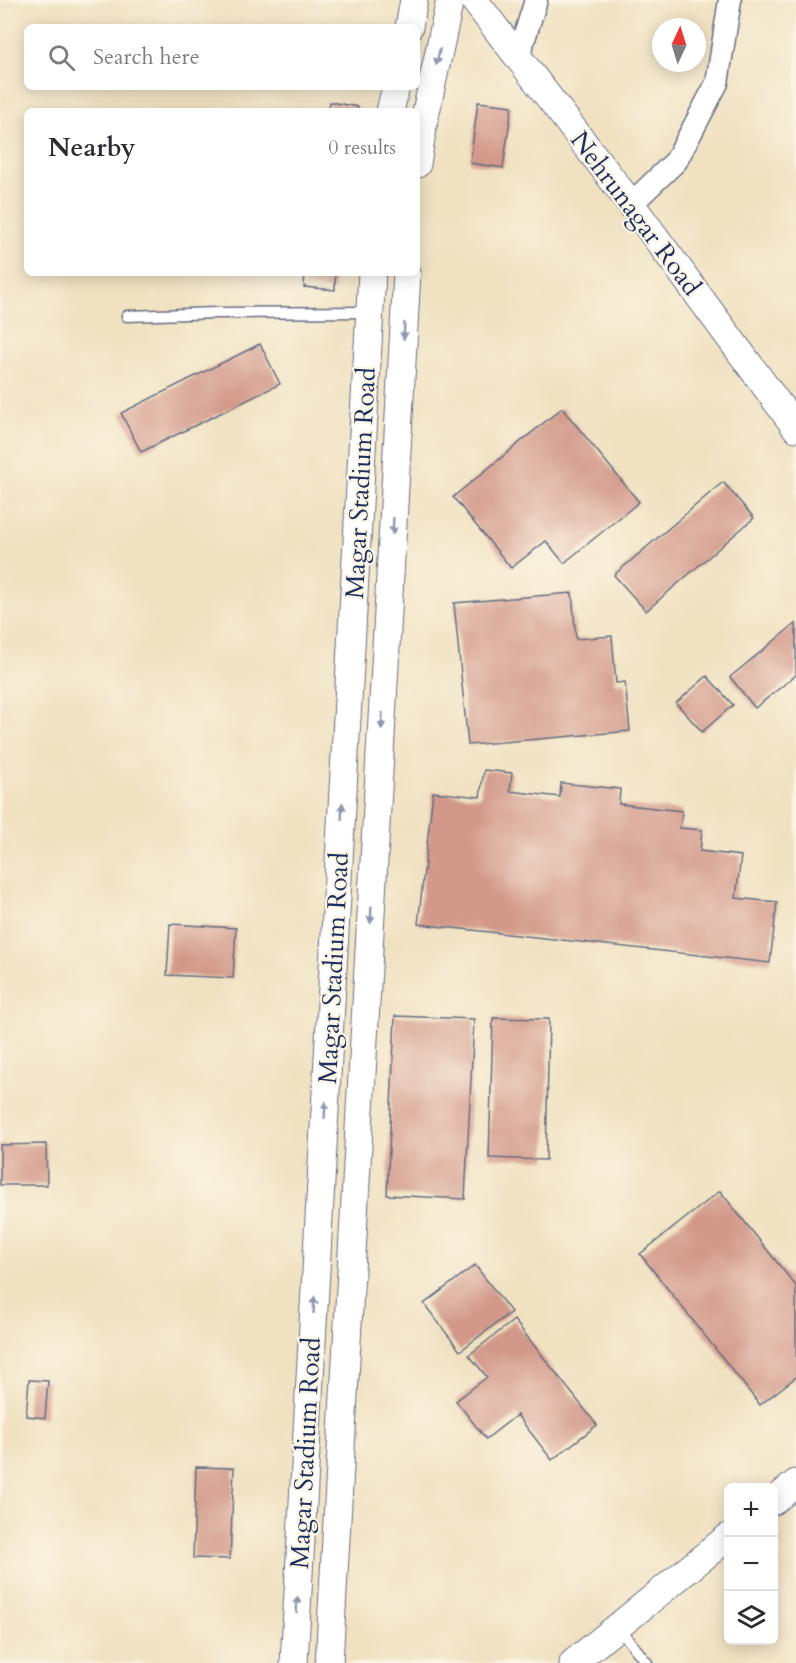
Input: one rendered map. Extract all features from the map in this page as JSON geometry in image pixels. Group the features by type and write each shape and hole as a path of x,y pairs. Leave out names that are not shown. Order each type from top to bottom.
{"street":[{"path":"410,24 414,0"},
{"path":"420,145 450,0"},
{"name":"Nehrunagar Road","path":"474,0 631,204 796,428"},
{"path":"518,58 536,0"},
{"path":"631,204 676,161 717,83 730,0"},
{"path":"391,108 395,90"},
{"name":"Magar Stadium Road","path":"294,1663 372,276"},
{"name":"Magar Stadium Road","path":"329,1663 407,276"},
{"path":"778,1498 796,1483"},
{"path":"573,1663 724,1542"}],"lane":[{"path":"127,316 370,312"},
{"path":"618,1627 647,1663"}],"building":[{"path":"330,102 358,107 358,108 329,108"},
{"path":"478,102 512,106 503,168 470,163"},
{"path":"305,276 335,276 335,290 304,287"},
{"path":"260,344 280,384 141,452 121,413"},
{"path":"562,408 639,502 564,563 546,541 511,568 453,497"},
{"path":"723,482 754,518 646,611 614,575"},
{"path":"572,593 576,639 612,636 616,683 625,682 630,731 468,745 454,603"},
{"path":"796,623 796,675 755,708 730,677"},
{"path":"707,676 733,705 702,732 676,703"},
{"path":"484,770 512,773 510,791 560,797 561,783 620,789 619,804 682,811 680,828 702,830 700,851 741,856 736,898 777,902 770,963 418,924 433,792 480,797"},
{"path":"170,924 236,928 233,978 167,975"},
{"path":"395,1016 474,1019 465,1199 387,1195"},
{"path":"493,1018 549,1019 546,1160 489,1158"},
{"path":"46,1144 47,1185 0,1185 0,1145"},
{"path":"720,1191 796,1286 796,1377 760,1405 640,1254"},
{"path":"475,1265 511,1312 460,1351 424,1304"},
{"path":"514,1320 597,1425 552,1460 517,1415 486,1439 456,1401 487,1377 469,1355"},
{"path":"29,1380 48,1381 45,1418 26,1416"},
{"path":"196,1467 234,1468 230,1559 193,1558"}]}
